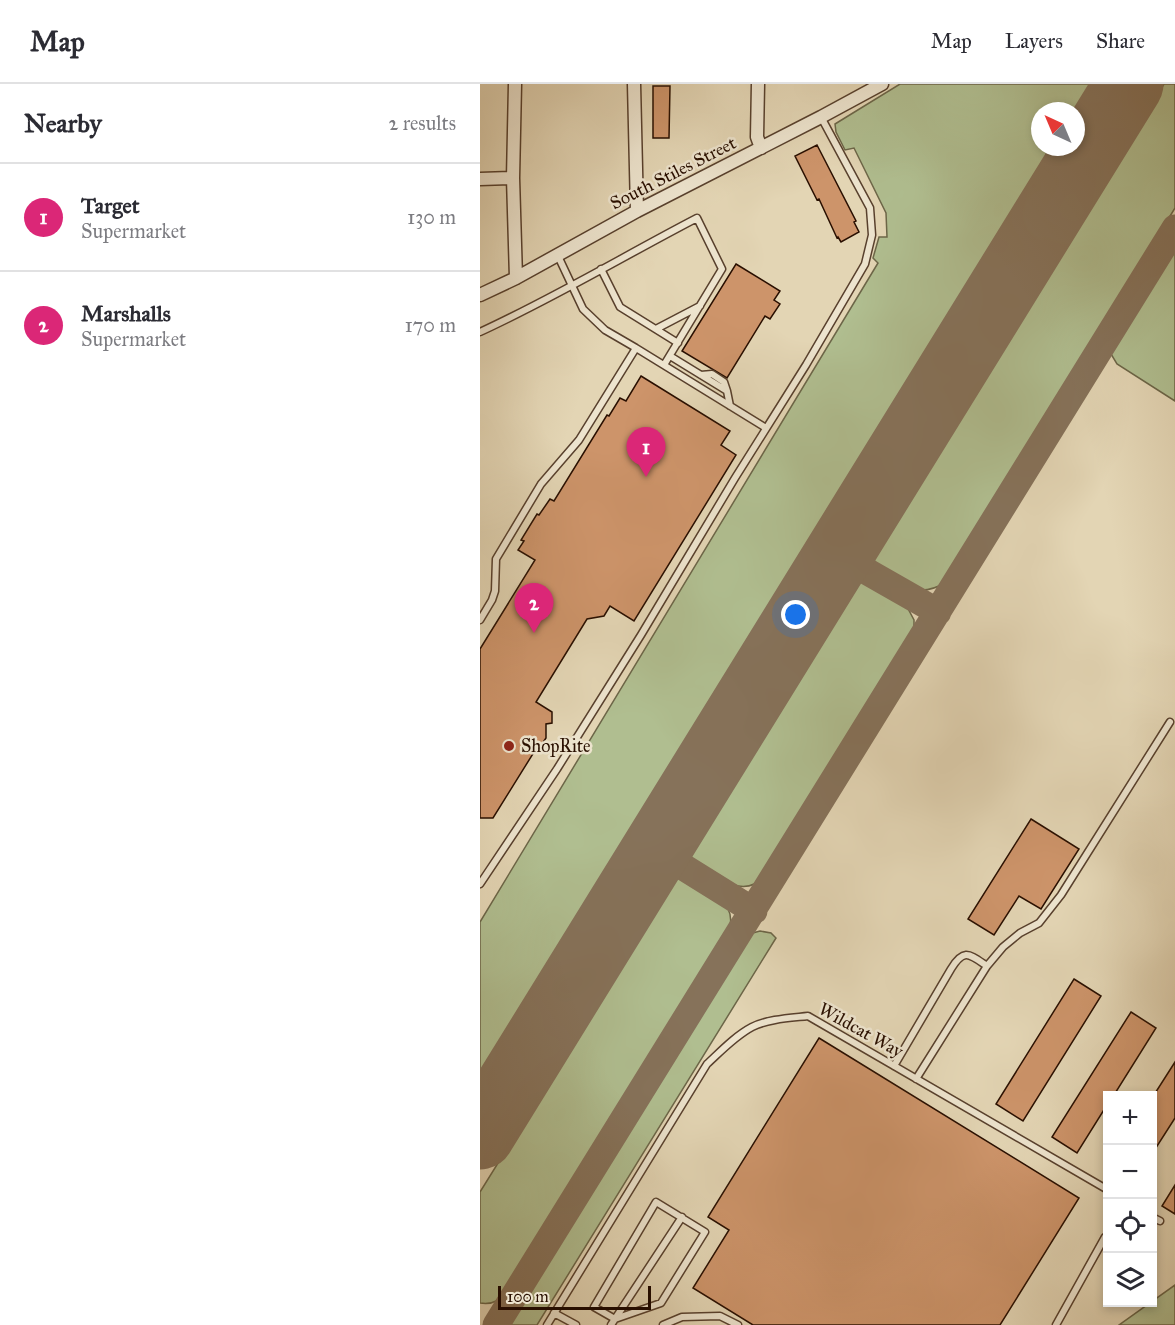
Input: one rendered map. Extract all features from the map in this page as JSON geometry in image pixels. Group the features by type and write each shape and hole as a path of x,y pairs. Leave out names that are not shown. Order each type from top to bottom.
{"street":[{"path":"515,84 513,178 516,278"},
{"path":"634,84 637,211"},
{"path":"758,84 757,137 762,148"},
{"name":"South Stiles Street","path":"480,295 880,85"},
{"path":"480,178 513,178"}],"lane":[{"path":"480,885 581,730 806,365 865,264 872,235 870,208 821,117"},
{"path":"480,332 572,287 697,218 722,269 664,365"},
{"path":"558,256 583,309 604,330 766,428"},
{"path":"601,269 620,307 678,343"},
{"path":"656,329 700,306"},
{"path":"480,620 495,591 496,559 541,484 579,440 636,348"},
{"path":"670,356 727,391 730,406"},
{"path":"916,1079 987,966 1003,947 1020,933 1039,923 1061,895 1170,722"},
{"path":"894,1066 960,957 965,954 970,955 987,966"},
{"name":"Wildcat Way","path":"547,1325 707,1064 734,1039 753,1026 780,1019 808,1016 1103,1188"},
{"path":"656,1202 705,1232 661,1303 613,1322 594,1307 656,1202"},
{"path":"613,1322 682,1217"},
{"path":"1056,1325 1103,1241"},
{"path":"554,1313 576,1325"},
{"path":"663,1325 682,1317 720,1316 738,1325"}],"green space":[{"path":"900,84 1096,84 1085,102 1031,102 1031,156 1051,156 480,1082 480,922 878,263 873,258 879,237 887,237 886,213 854,148 845,150 836,132 835,124"},
{"path":"1164,84 1175,84 1175,208 945,583 925,590 910,586 887,571 872,557"},
{"path":"1175,238 1175,401 1117,364 1111,354 1110,342"},
{"path":"862,578 906,605 914,620 914,633 764,876 756,883 747,886 727,883 690,860 688,856 858,580"},
{"path":"676,877 696,884 713,894 725,905 731,918 728,933 506,1292 495,1302 480,1303 480,1192"},
{"path":"760,931 771,933 776,938 537,1325 505,1325 740,942 749,934"},
{"path":"1175,1285 1175,1325 1119,1325 1144,1307 1157,1307 1157,1298"}],"building":[{"path":"653,86 670,86 669,138 653,138"},
{"path":"817,145 856,221 854,222 859,232 841,242 795,156"},
{"path":"736,264 780,291 774,300 780,304 770,319 765,316 727,378 682,351"},
{"path":"641,376 730,431 721,445 736,455 634,621 610,606 604,616 587,619 536,702 552,712 552,723 546,724 546,738 542,744 539,744 493,818 480,818 480,649 535,560 518,550 524,541 521,540 537,514 539,515 550,499 554,501 607,415 609,416 620,398 626,401"},
{"path":"1031,819 1079,849 1041,909 1019,896 994,935 968,919"},
{"path":"1074,979 1101,996 1023,1121 996,1104"},
{"path":"1131,1012 1156,1028 1117,1091 1103,1091 1103,1111 1077,1153 1052,1137"},
{"path":"819,1038 1079,1198 1000,1325 753,1325 693,1288 729,1230 708,1217"},
{"path":"1175,1062 1175,1118 1157,1146 1157,1091"},
{"path":"1175,1185 1175,1214 1162,1206"}],"taxiway":[{"path":"496,1325 1175,228"},
{"path":"838,555 938,612"},
{"path":"656,850 754,911"}],"runway":[{"path":"480,1135 1129,84"}],"place":[{"name":"Target","path":"646,477"},
{"name":"Marshalls","path":"534,633"},
{"name":"ShopRite","path":"509,746"}]}
